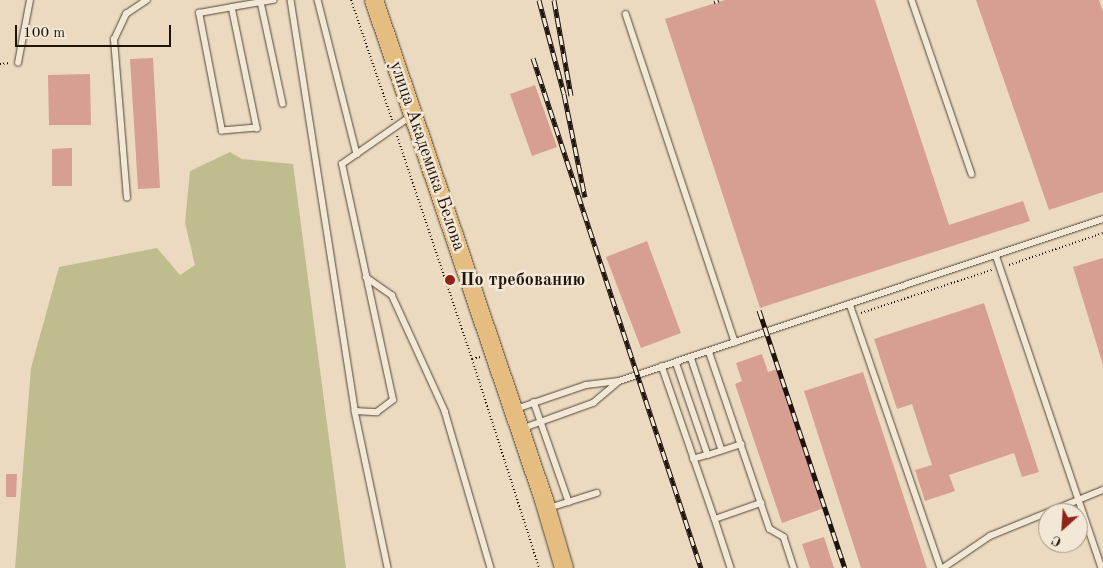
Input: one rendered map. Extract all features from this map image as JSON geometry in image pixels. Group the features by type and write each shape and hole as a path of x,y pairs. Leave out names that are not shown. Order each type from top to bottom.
{"main road":[{"name":"улица Академика Белова","path":"374,0 494,352 518,430 547,509 564,568"}],"lane":[{"path":"18,63 30,0"},
{"path":"127,198 114,40 126,14 147,0"},
{"path":"232,7 257,128 222,132 199,13 232,7 273,0"},
{"path":"290,0 355,411 388,568"},
{"path":"318,0 358,154"},
{"path":"912,0 972,174"},
{"path":"261,2 283,104"},
{"path":"626,14 735,342"},
{"path":"355,411 377,412 393,400 342,164 413,115"},
{"path":"512,410 586,384 619,380 676,362 1103,219"},
{"path":"996,255 1102,568"},
{"path":"366,277 392,295 445,411 491,568"},
{"path":"850,304 942,568 990,536 1078,498 1103,490"},
{"path":"709,351 770,528 784,537 794,568"},
{"path":"691,357 722,450"},
{"path":"676,362 708,455"},
{"path":"662,366 731,568"},
{"path":"518,430 593,402 619,380"},
{"path":"534,402 568,502"},
{"path":"694,459 741,444"},
{"path":"547,509 597,493"},
{"path":"715,519 762,503"}],"path":[{"path":"351,0 472,359 539,568"},
{"path":"0,64 18,63"},
{"path":"854,316 1103,233"},
{"path":"472,359 494,352"}],"shaded area":[{"path":"230,152 242,159 293,164 346,568 15,568 31,368 59,267 157,248 180,275 195,265 185,223 190,171"}],"building":[{"path":"725,0 875,0 949,225 1023,201 1030,221 760,308 665,19"},
{"path":"976,0 1099,0 1103,12 1103,192 1049,210"},
{"path":"153,58 160,188 138,189 130,59"},
{"path":"90,74 91,125 49,125 48,75"},
{"path":"535,85 557,147 532,156 510,94"},
{"path":"72,148 72,186 52,186 52,149"},
{"path":"647,241 681,333 641,348 606,257"},
{"path":"1103,258 1103,365 1073,267"},
{"path":"984,303 1039,472 1022,477 1014,453 949,475 955,491 925,501 915,470 932,465 912,404 897,409 874,339"},
{"path":"762,354 768,372 777,369 824,508 782,523 735,384 742,381 736,363"},
{"path":"863,372 927,568 861,568 804,391"},
{"path":"6,474 17,474 16,497 6,497"},
{"path":"824,537 834,568 810,568 802,544"}],"railway":[{"path":"539,0 564,94 585,197"},
{"path":"554,0 571,95"},
{"path":"533,58 701,568"},
{"path":"759,310 845,568"}],"place":[{"name":"По требованию","path":"450,280"}]}
